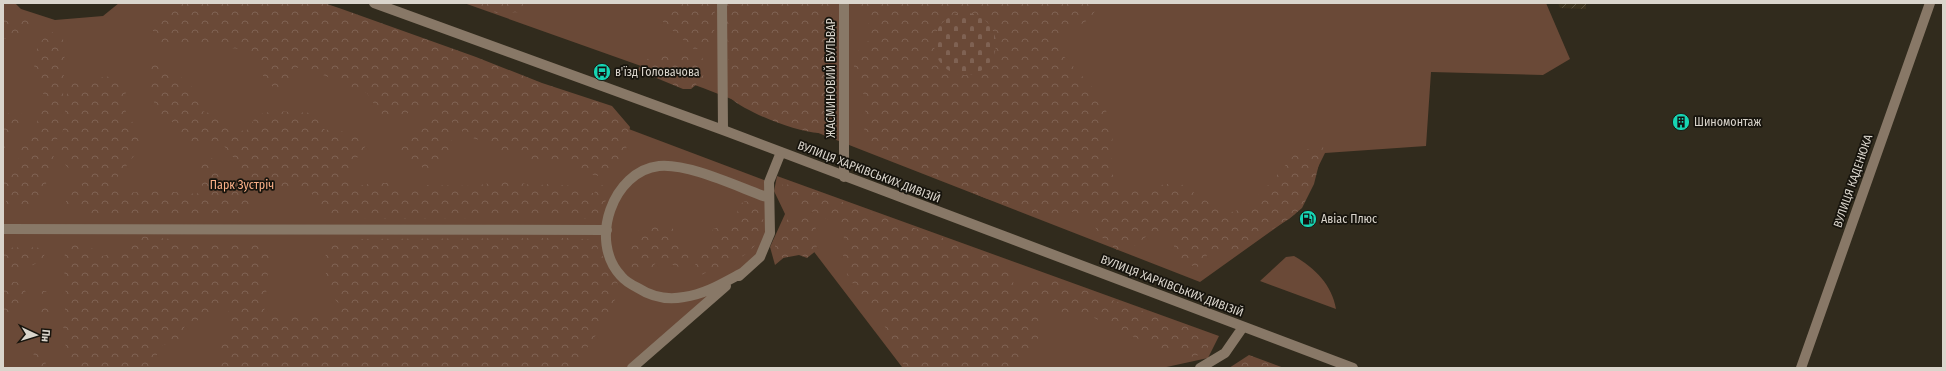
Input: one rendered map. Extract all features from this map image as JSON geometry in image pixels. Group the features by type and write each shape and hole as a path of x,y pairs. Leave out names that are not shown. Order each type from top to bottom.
{"street":[{"name":"ВУЛИЦЯ ХАРКІВСЬКИХ ДИВІЗІЙ","path":"374,3 723,130 844,177 1353,368"},
{"path":"722,3 723,130"},
{"name":"ЖАСМИНОВИЙ БУЛЬВАР","path":"844,3 844,177"},
{"name":"ВУЛИЦЯ КАДЕНЮКА","path":"1801,368 1930,3"},
{"path":"632,368 760,257 770,233 769,182 781,152"},
{"path":"742,273 709,291 684,297 669,298 654,296 642,291 620,275 609,253 606,241 607,230 609,215 614,200 635,175 650,167 671,166 682,167 769,198"},
{"path":"3,229 607,230"},
{"path":"1200,368 1225,353 1243,327"}],"shaded area":[{"path":"1558,3 1586,3 1586,9 1560,8"}],"green space":[{"name":"Парк Зустріч","path":"3,3 15,3 21,9 55,20 103,16 119,3 295,3 769,182 770,233 760,257 632,368 3,368"},
{"path":"172,3 324,3 339,8 476,57 542,83 612,106 630,127 626,148 626,160 618,169 610,174 602,176 587,173 563,162 541,162 502,152 492,142 475,139 464,133 444,115 429,105 422,104 402,117 387,119 378,110 367,93 301,66 295,69 293,82 279,91 265,81 255,52 186,43 161,46 153,36 153,28"},
{"path":"464,3 1546,3 1570,59 1543,75 1431,72 1426,146 1325,153 1295,214 1200,282 703,88"},
{"path":"467,3 522,3 526,7 526,12 497,13"},
{"path":"671,3 715,3 714,37 704,48 694,49 663,22 665,12"},
{"path":"726,3 832,3 827,118 826,125 819,133 809,132 773,121 748,110 730,98"},
{"path":"856,3 1099,3 1092,15 1087,20 1059,38 1060,52 1094,89 1104,106 1113,128 1111,169 1118,191 1178,182 1226,214 1244,208 1262,192 1296,153 1324,144 1314,184 1302,208 1289,219 1236,251 1210,251 1198,267 1180,263 1171,238 1162,233 1148,235 1136,245 1117,250 1100,236 1090,217 1078,213 1065,212 1048,218 985,198 877,152 870,144 864,132 866,116 863,91 856,76 853,62 858,51 869,40 868,10 858,11"},
{"path":"965,13 982,18 987,22 991,27 996,44 991,61 987,66 982,70 965,75 948,70 943,66 939,61 934,44 939,27 943,22 948,18"},
{"path":"28,16 34,19 33,29 29,33 20,37 3,39 3,20"},
{"path":"53,32 60,36 65,42 63,96 56,148 42,198 26,206 7,205 4,181 6,176 19,160 18,152 21,139 35,132 44,90 47,86 35,78 34,64 36,51 42,41"},
{"path":"664,47 673,57 687,54 701,54 704,63 703,79 691,89 683,89 637,70 645,61"},
{"path":"149,61 158,61 188,82 196,92 202,111 215,115 220,123 228,128 246,131 256,117 273,111 313,113 325,130 338,129 348,135 364,132 369,135 370,140 349,169 348,177 357,186 374,183 389,183 398,190 411,191 425,185 474,186 508,180 535,186 548,184 587,187 590,193 594,193 601,185 611,187 610,191 597,217 582,219 565,217 390,219 334,217 325,211 309,191 300,188 271,189 260,185 248,175 220,142 205,146 195,144 185,139 177,125 156,112 147,66"},
{"path":"114,76 126,82 129,88 122,99 127,113 139,132 143,144 117,178 113,190 119,193 163,191 197,194 202,186 198,165 203,159 211,157 224,175 249,196 253,204 249,216 239,218 134,215 88,217 73,204 66,204 66,193 82,186 82,177 74,170 69,169 63,162 61,146 68,87 78,80"},
{"path":"12,111 22,114 23,121 20,127 4,137 6,156 3,156 3,117"},
{"path":"431,118 437,119 451,132 449,154 443,163 433,170 409,164 401,150 412,128"},
{"path":"777,176 1219,336 1208,358 1162,368 901,368 902,367 805,240 775,265 770,247 785,214 774,191"},
{"path":"783,184 798,186 1006,261 1011,268 1014,287 1027,283 1037,276 1048,277 1199,331 1209,342 1207,351 1194,357 1155,347 1084,313 1072,315 1054,308 1041,306 1038,317 1039,334 1036,344 1021,362 1012,368 905,368 888,331 848,277 843,260 844,232 829,220 785,197 781,189"},
{"path":"745,201 758,204 763,215 763,227 760,238 754,247 736,260 695,278 688,274 707,249 713,229 720,227 729,229 735,222 739,205"},
{"path":"790,214 805,214 813,221 816,231 817,250 807,258 799,255 783,258 775,253 775,244"},
{"path":"660,222 667,223 672,227 678,240 689,254 688,263 681,268 663,261 657,261 650,271 642,272 632,270 628,245 633,233"},
{"path":"141,236 207,243 260,242 270,247 265,307 262,318 339,313 339,304 330,291 326,278 326,249 338,243 357,239 572,238 595,240 599,251 617,277 618,294 596,335 589,344 579,366 581,368 220,368 224,359 220,345 231,332 228,308 222,305 212,317 186,323 179,340 160,346 155,360 159,368 70,368 63,332 66,297 64,266 65,252 72,244 81,240 102,256 117,253 124,243"},
{"path":"3,248 42,248 45,252 43,260 24,268 3,271"},
{"path":"1294,256 1309,266 1321,278 1331,292 1336,309 1260,281 1286,257"},
{"path":"3,279 20,283 29,297 20,309 3,316"},
{"path":"42,291 46,291 50,300 48,320 45,323 39,318"},
{"path":"39,346 45,354 46,368 33,368 34,347"},
{"path":"1249,355 1284,368 1229,368"}],"place":[{"name":"в'їзд Головачова","path":"602,72"},
{"name":"Шиномонтаж","path":"1681,122"},
{"name":"Авіас Плюс","path":"1308,219"}]}
